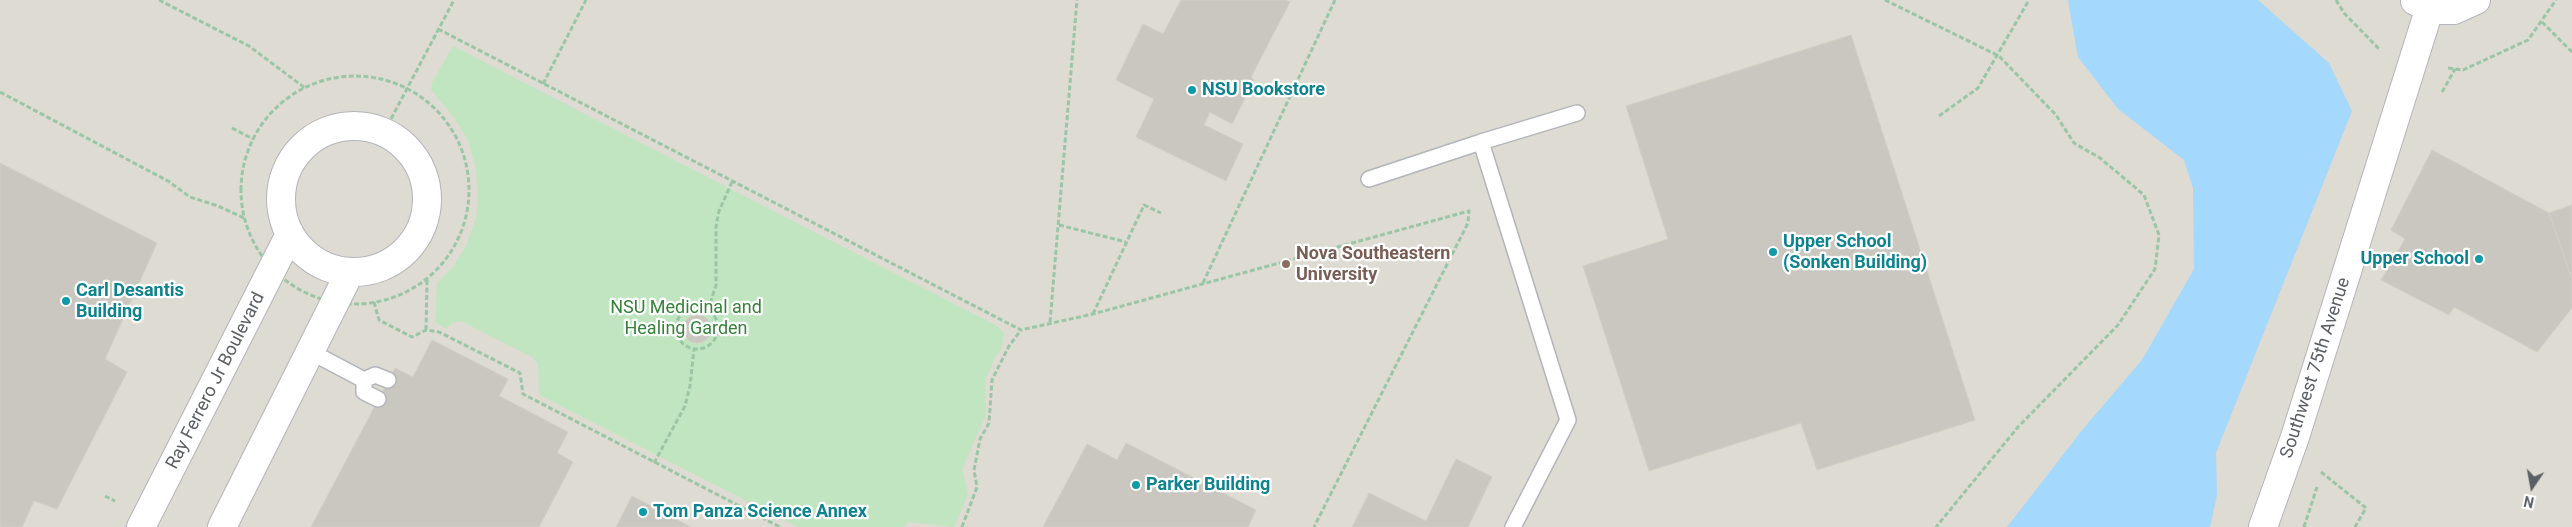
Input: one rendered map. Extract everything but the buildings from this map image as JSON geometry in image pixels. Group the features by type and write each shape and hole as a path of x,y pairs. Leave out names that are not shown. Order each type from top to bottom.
{"street":[{"name":"Southwest 75th Avenue","path":"2263,527 2295,437 2422,4 2436,10 2454,10 2476,0"},
{"path":"362,126 384,132 405,146 420,166 427,190 426,216 416,239 399,258 376,269 350,272 326,266 306,253 290,234 282,213 281,190 288,168 300,149 318,135 339,127 362,126"},
{"name":"Ray Ferrero Jr Boulevard","path":"141,527 290,234"},
{"path":"222,527 350,272"}],"lane":[{"path":"1369,179 1577,113"},
{"path":"1481,142 1568,420 1513,527"},
{"path":"311,352 364,380"},
{"path":"364,380 375,375 388,380"},
{"path":"364,380 364,392 378,400"}],"path":[{"path":"159,0 249,46 305,88"},
{"path":"384,132 454,0"},
{"path":"543,84 586,0"},
{"path":"1050,322 1078,0"},
{"path":"1203,283 1335,0"},
{"path":"1885,0 1999,56 2056,115 2074,143 2100,158 2144,194 2159,234 2156,269 2118,325 2018,427 1936,527"},
{"path":"1939,116 1978,88 1999,56 2029,0"},
{"path":"2542,22 2572,52"},
{"path":"438,29 1021,330"},
{"path":"356,76 382,80 407,88 438,111 459,142 469,179 467,217 452,252 426,280 394,297 356,304 336,302 304,292 272,269 256,246 244,218 241,193 243,167 254,139 265,120 283,102 305,88 330,79 356,76"},
{"path":"0,92 168,181 190,197 218,206 244,218"},
{"path":"232,128 254,139"},
{"path":"708,310 716,285 716,226 719,211 732,182"},
{"path":"1093,314 1144,206 1161,213"},
{"path":"962,527 977,487 974,470 980,439 989,422 992,380 1009,346 1021,330 1050,322 1093,314 1469,211 1468,223 1314,527"},
{"path":"1058,225 1126,242"},
{"path":"426,280 426,330"},
{"path":"374,301 379,320 412,337 426,330 439,332 520,373 523,394 654,464 780,527"},
{"path":"702,307 708,310 718,321 717,336 708,346 694,349 687,347 678,337 676,331 678,317 688,308 702,307"},
{"path":"654,464 685,406 690,386 694,349"},
{"path":"2321,472 2366,508 2355,527"}],"shaded area":[{"name":"Nova Southeastern University","path":"0,0 2572,0 2572,527 0,527"}],"green space":[{"name":"NSU Medicinal and Healing Garden","path":"453,46 997,326 1004,333 1001,350 995,358 985,381 986,415 962,469 968,494 954,527 909,522 903,527 798,527 539,395 538,363 532,357 461,321 452,323 446,329 435,322 437,283 453,267 466,246 476,218 478,201 476,169 468,140 453,116 431,90 432,83"}],"water":[{"path":"2258,0 2329,63 2352,111 2216,453 2217,495 2210,527 2007,527 2083,429 2142,360 2194,269 2193,188 2184,160 2118,109 2078,57 2068,1"}],"place":[{"name":"NSU Bookstore","path":"1192,90"},
{"name":"Upper School (Sonken Building)","path":"1773,252"},
{"name":"Upper School","path":"2479,259"},
{"name":"Nova Southeastern University","path":"1286,264"},
{"name":"Carl Desantis Building","path":"66,301"},
{"name":"Parker Building","path":"1136,485"},
{"name":"Tom Panza Science Annex","path":"643,512"}]}
